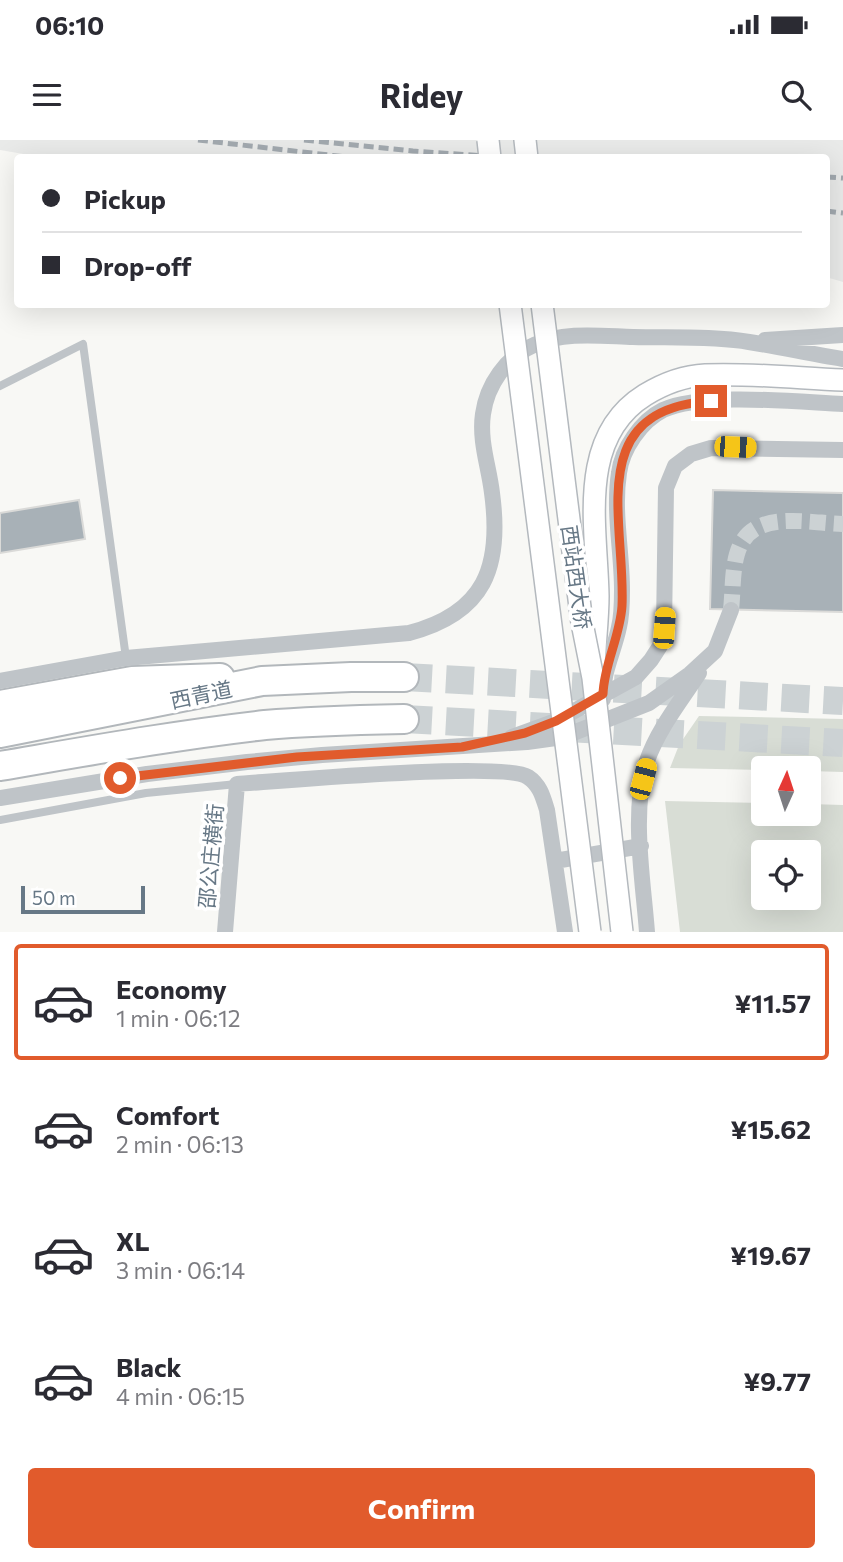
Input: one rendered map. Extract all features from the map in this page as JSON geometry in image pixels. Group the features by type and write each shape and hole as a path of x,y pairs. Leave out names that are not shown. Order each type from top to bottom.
{"highway":[{"name":"西青道","path":"0,733 262,681 404,677"},
{"path":"0,705 158,678 262,681"},
{"name":"西青道","path":"0,766 195,734 326,721 404,719"}],"main road":[{"name":"西站西大桥","path":"511,308 590,932"},
{"name":"西站西大桥","path":"543,308 582,623 598,686 622,932"},
{"path":"598,686 594,516 596,479 602,447 622,414 638,399 677,379 704,375 843,380"}],"street":[{"path":"0,681 126,658 386,637 430,628 453,617 474,598 488,575 495,550 492,495 483,440 483,413 499,371 508,361 533,345 575,335 747,341 843,335"},
{"path":"747,341 843,359"},
{"path":"462,747 525,733 556,721 598,686 620,627 622,608 616,495 619,470 625,452 645,423 662,411 685,403 736,400 843,404"},
{"path":"598,686 636,677 660,646 666,612 666,488 675,466 691,454 711,448 843,450"},
{"path":"647,932 640,799 648,759 674,710 715,651 731,610"},
{"path":"0,798 133,776 247,762 563,737 649,703 690,674 715,651"},
{"path":"598,686 605,722"},
{"path":"237,784 439,772 520,774 528,777 542,792 565,932"},
{"name":"邵公庄横街","path":"225,932 237,784"},
{"path":"555,861 641,846"}],"lane":[{"path":"0,386 83,344 126,658"},
{"path":"0,820 146,793 237,784"}],"shaded area":[{"path":"0,140 843,140 843,282 830,278 830,154 24,154 0,150"},
{"path":"699,716 843,719 843,772 821,771 821,756 751,756 751,770 670,768 679,745"},
{"path":"665,801 751,803 751,826 821,826 821,804 843,805 843,932 680,932"}],"building":[{"path":"713,490 843,493 843,612 710,609"},
{"path":"79,500 85,539 0,553 0,513"}],"tunnel":[{"path":"731,610 737,554 744,539 754,530 781,521 843,524"},
{"path":"404,677 843,701"},
{"path":"404,719 843,743"}],"railway":[{"path":"198,140 320,154"},
{"path":"304,140 456,154"},
{"path":"830,177 843,178"},
{"path":"830,211 843,213"}],"route":[{"path":"120,778 297,757 462,747 525,733 556,721 603,694 606,668 620,627 622,608 616,495 619,470 625,452 645,423 662,411 685,403 711,401"}]}
